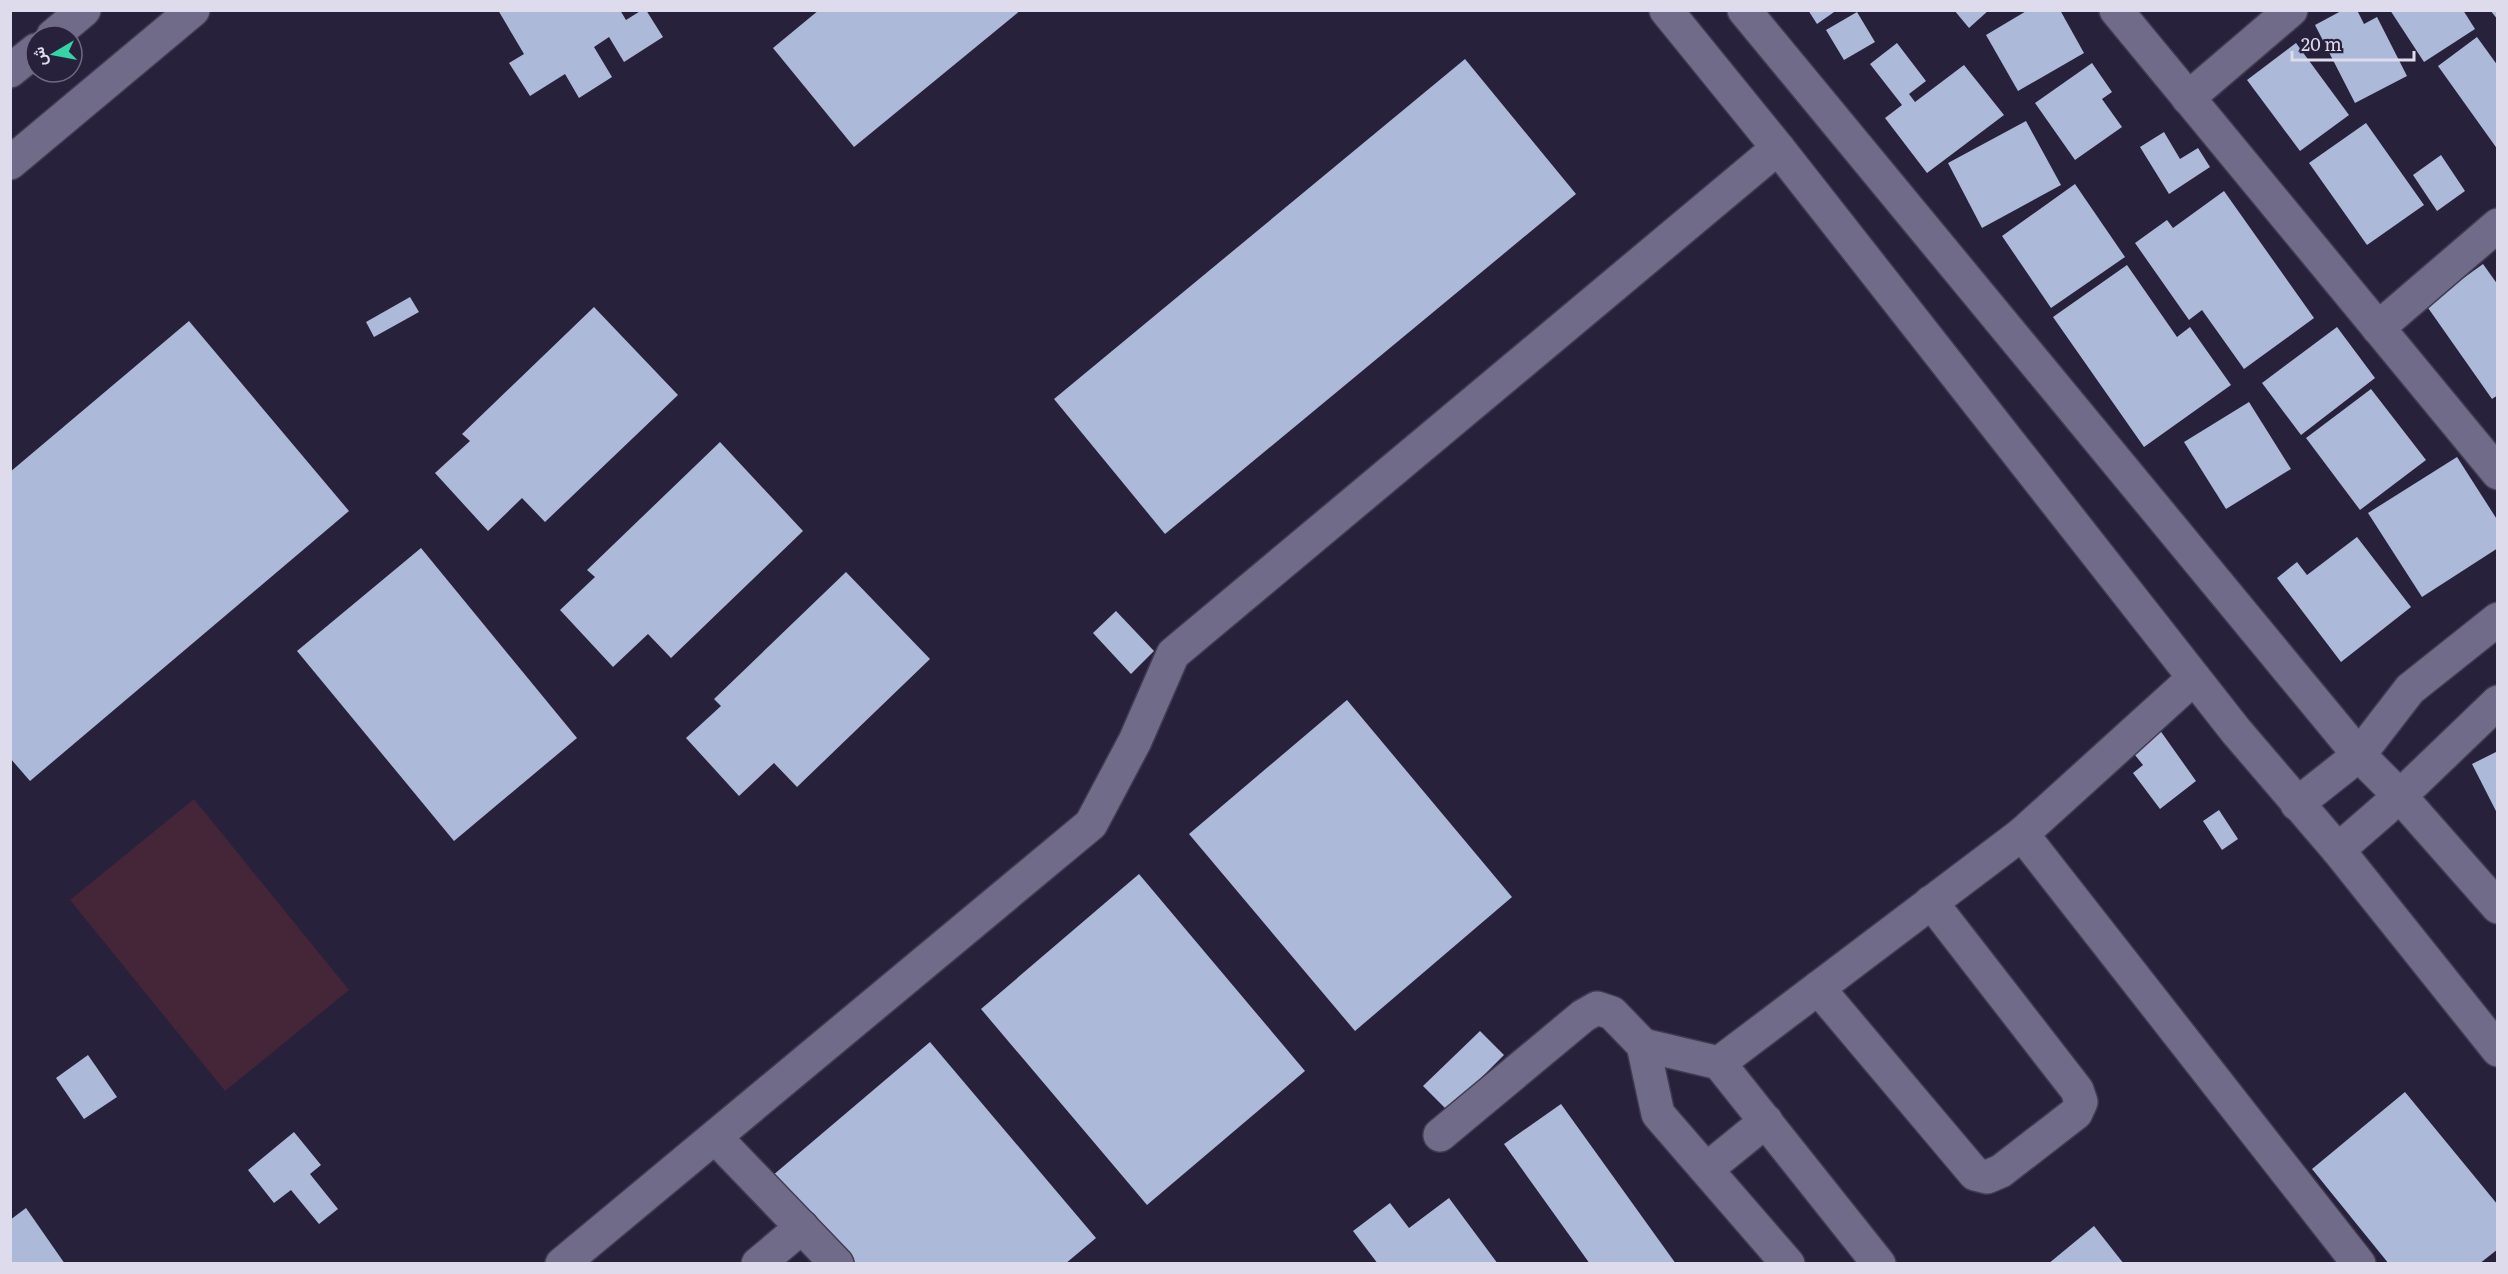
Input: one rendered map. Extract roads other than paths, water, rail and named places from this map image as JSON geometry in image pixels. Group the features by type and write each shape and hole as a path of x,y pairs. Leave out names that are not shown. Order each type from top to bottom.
{"street":[{"path":"67,24 84,10"},
{"path":"10,163 193,10"},
{"path":"1666,10 1778,148 2194,678 2297,804 2338,850 2498,1050"},
{"path":"1744,10 2359,755 2400,796 2498,906"},
{"path":"2116,10 2498,473"},
{"path":"2188,98 2291,10"},
{"path":"10,71 24,60"},
{"path":"562,1263 1091,824 1135,741 1173,654 1778,148"},
{"path":"2378,328 2498,225"},
{"path":"2297,804 2359,755 2410,689 2498,620"},
{"path":"1719,1063 2022,834 2194,678"},
{"path":"2338,850 2400,796 2498,702"},
{"path":"2022,834 2360,1263"},
{"path":"1818,988 1975,1174 1988,1177 2001,1171 2076,1113 2081,1102 2077,1090 1931,902"},
{"path":"1440,1136 1583,1016 1597,1008 1612,1013 1643,1045 1658,1114 1788,1263"},
{"path":"1643,1045 1719,1063 1879,1263"},
{"path":"1707,1169 1766,1121"},
{"path":"714,1137 837,1263"},
{"path":"758,1263 802,1227"}]}
